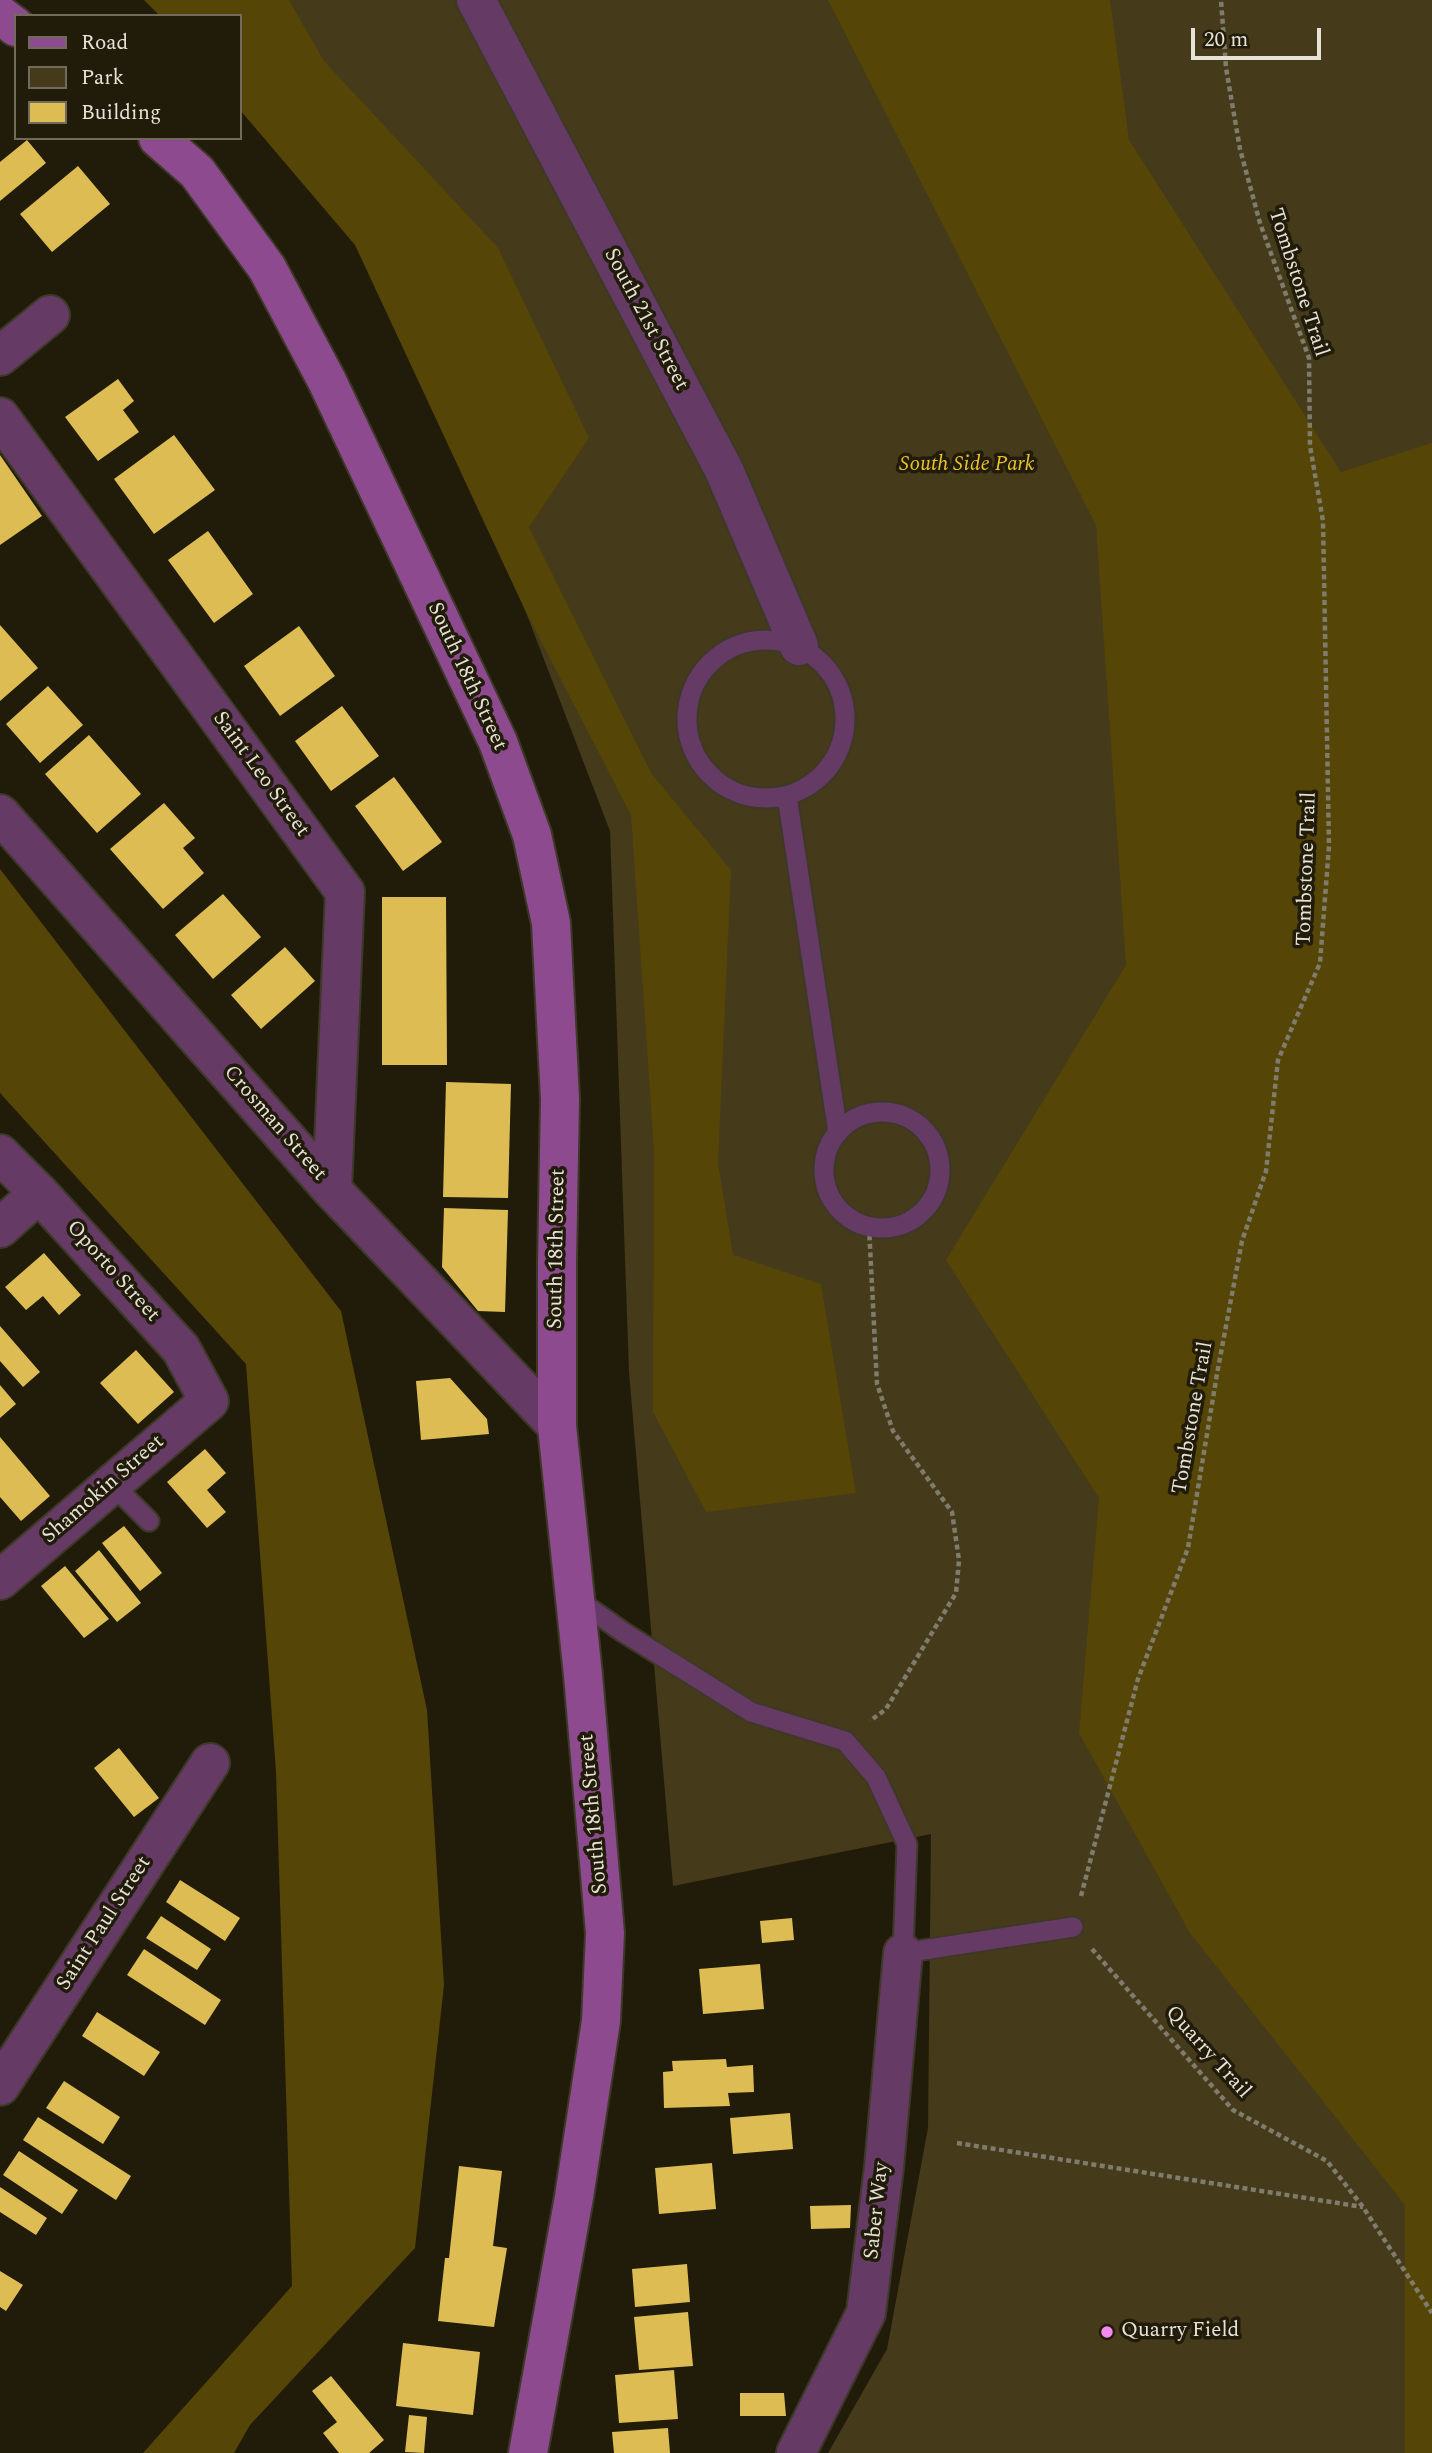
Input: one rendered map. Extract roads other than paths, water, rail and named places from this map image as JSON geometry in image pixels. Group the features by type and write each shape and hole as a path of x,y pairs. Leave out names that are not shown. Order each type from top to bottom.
{"main road":[{"path":"0,15 14,26"},
{"name":"South 18th Street","path":"160,140 197,172 267,268 327,381 498,742 532,835 551,923 560,1099 556,1264 557,1426 605,1933 601,2008 574,2197 528,2453"}],"street":[{"name":"South 21st Street","path":"477,0 724,470 800,646"},
{"path":"0,43 14,30"},
{"path":"0,356 50,315"},
{"name":"Saint Leo Street","path":"0,416 345,892 332,1190"},
{"name":"Crosman Street","path":"0,814 332,1190 557,1426"},
{"name":"Oporto Street","path":"0,1154 181,1349 209,1401"},
{"path":"0,1228 39,1193"},
{"name":"Shamokin Street","path":"0,1580 209,1401"},
{"name":"Saint Paul Street","path":"0,2086 210,1763"},
{"name":"Saber Way","path":"796,2453 866,2313 884,2167 903,1953"}],"lane":[{"path":"772,639 800,646 820,659 835,678 844,701 846,725 840,748 828,769 810,786 788,796 760,798 733,791 710,776 694,753 686,726 689,699 700,674 720,654 745,642 772,639"},
{"path":"788,796 838,1133 828,1150 824,1169 827,1189 836,1206 851,1220 869,1227 888,1229 906,1224 922,1213 933,1198 939,1180 940,1161 934,1143 923,1128 907,1118 889,1112 870,1114 853,1120 838,1133"},
{"path":"111,1483 149,1521"},
{"path":"575,1598 622,1632 751,1712 845,1741 876,1777 907,1844 903,1953 1073,1927"}],"place":[{"name":"Quarry Field","path":"1107,2332"}],"park label":[{"name":"South Side Park","path":"967,466"}]}
